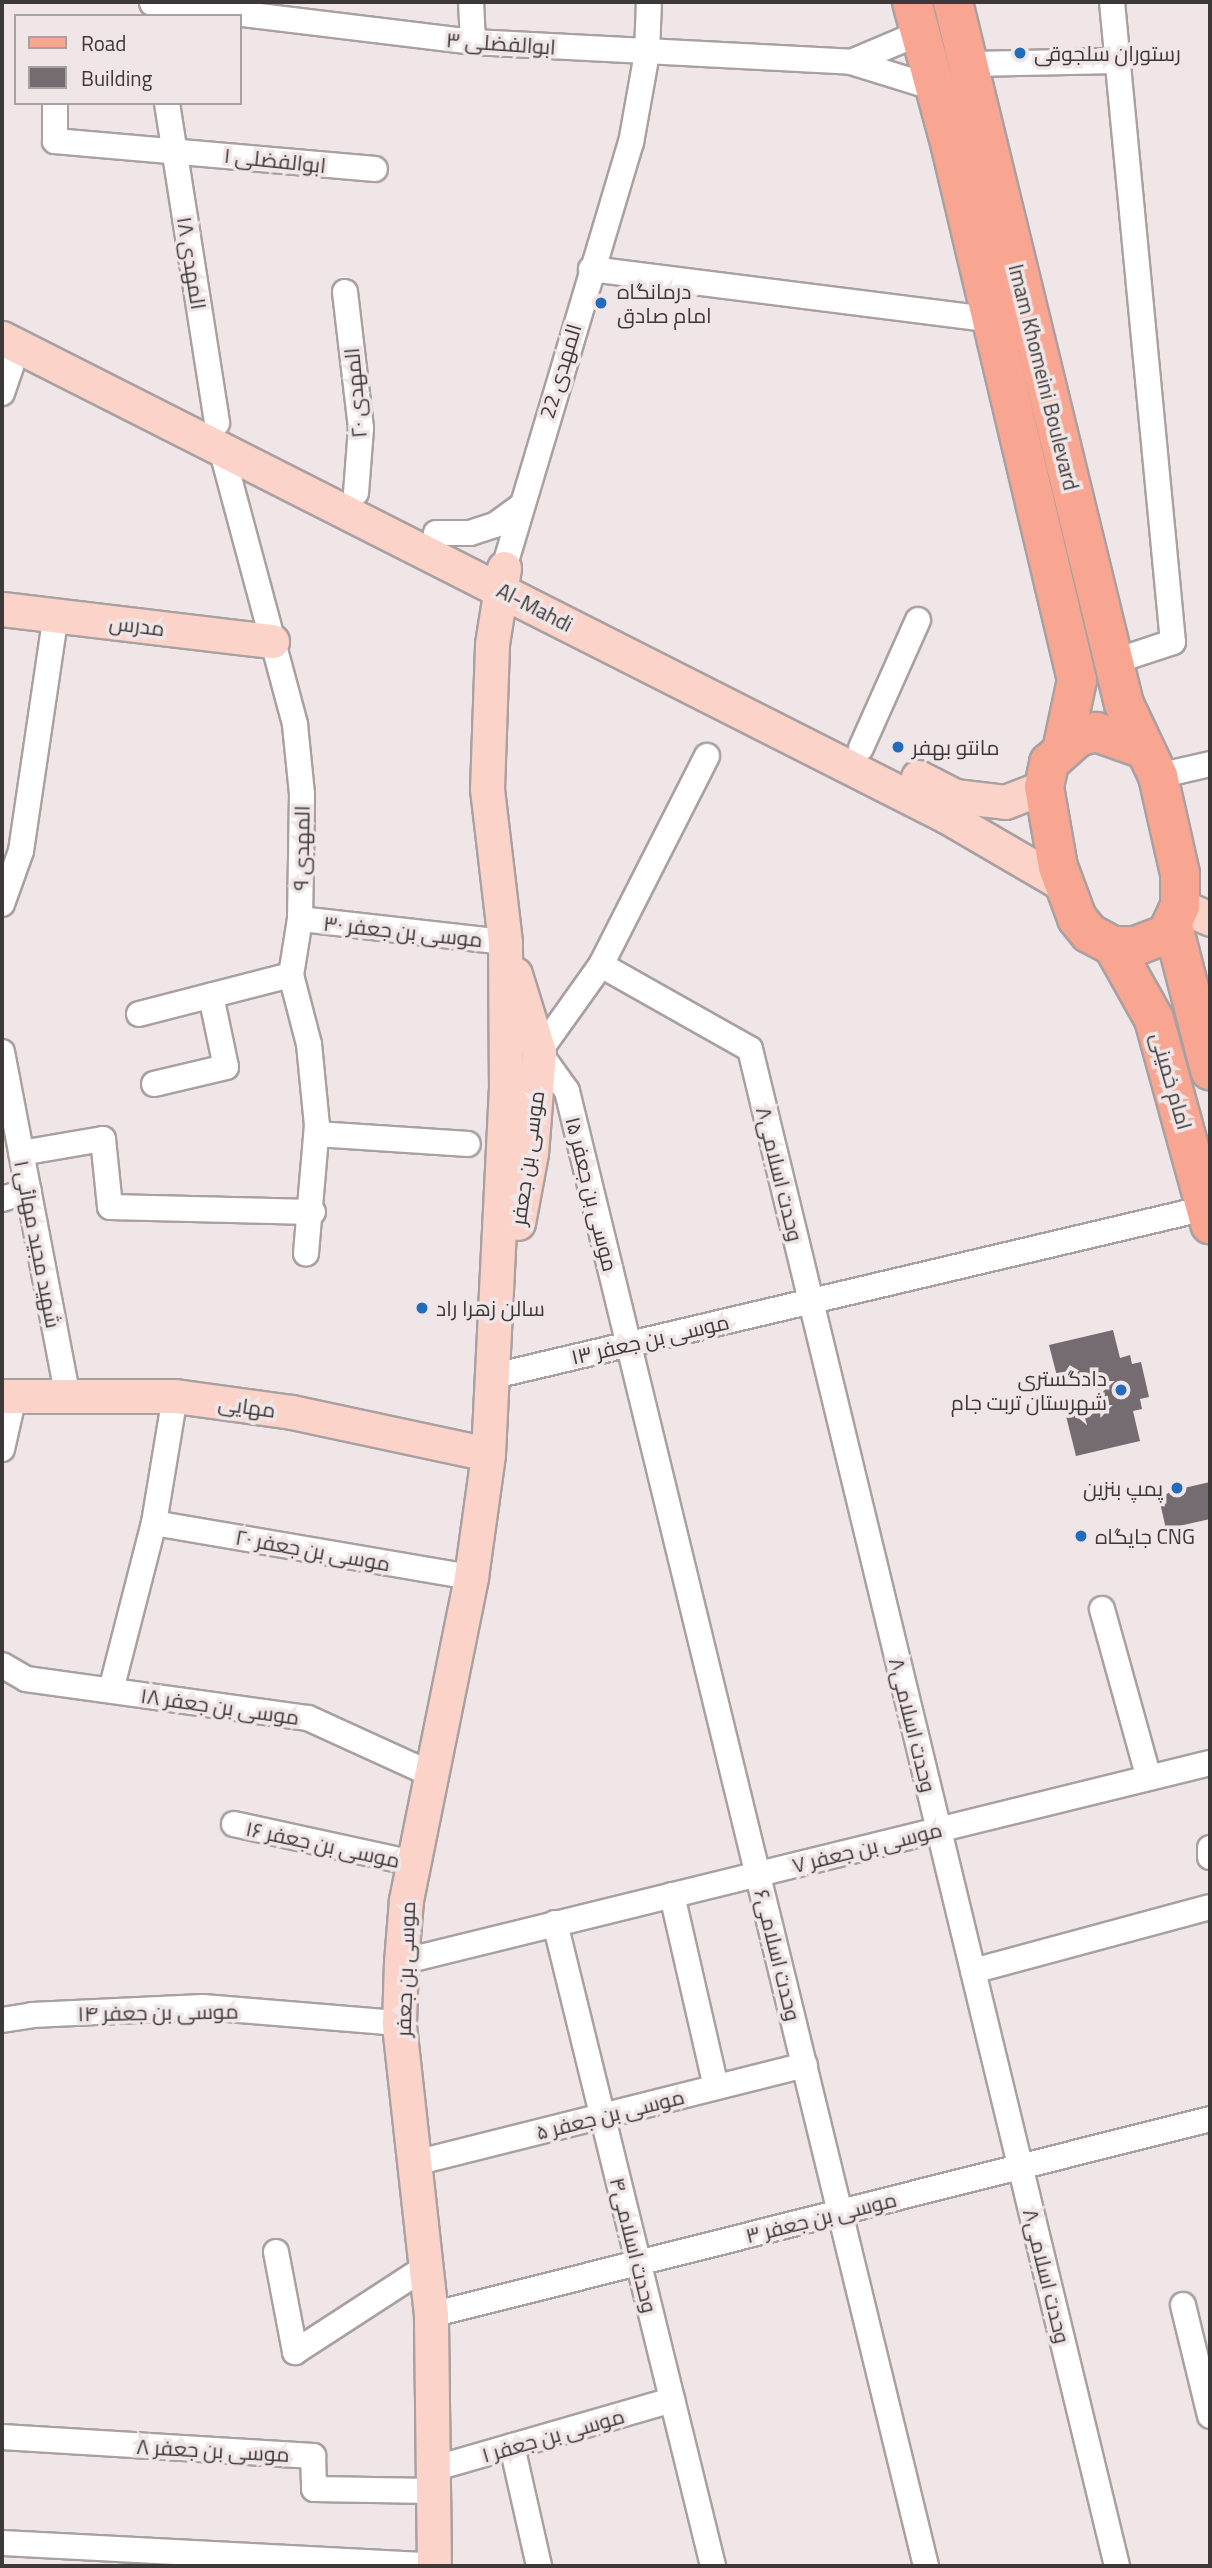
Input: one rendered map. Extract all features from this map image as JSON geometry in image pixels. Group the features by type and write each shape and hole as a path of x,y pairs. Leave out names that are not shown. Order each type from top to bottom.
{"main road":[{"name":"Imam Khomeini Boulevard","path":"953,2 1116,661 1124,704 1151,762"},
{"name":"Imam Khomeini Boulevard","path":"916,18 993,320 1077,680 1063,746 1049,763 1044,786"},
{"path":"1058,594 1067,605 1085,609 1097,589"},
{"path":"1063,746 1096,733 1151,762"},
{"name":"امام خمینی","path":"1151,762 1180,874 1209,1057"},
{"path":"1044,786 1048,825 1064,884 1077,918 1088,933 1113,946 1136,946 1167,934 1188,917"},
{"name":"امام خمینی","path":"1113,946 1154,1019 1208,1216"},
{"path":"1175,1091 1182,1072 1203,1070 1209,1057"}],"street":[{"path":"471,2 473,42"},
{"name":"المهدی 22","path":"502,578 520,508 631,143 647,53 649,2"},
{"path":"1112,2 1173,642 1116,661"},
{"name":"ابوالفضلی ۳","path":"153,7 217,14"},
{"name":"ابوالفضلی ۳","path":"242,17 473,42 851,62"},
{"path":"851,62 916,18"},
{"path":"968,65 1118,61"},
{"path":"851,62 935,88"},
{"name":"ابوالفضلی ۱","path":"55,105 55,141 374,169"},
{"name":"المهدی ۱۸","path":"167,105 219,435"},
{"path":"591,269 993,320"},
{"name":"المهدی ۲۰","path":"345,292 361,428 356,493"},
{"name":"Al-Mahdi","path":"2,314 219,435 502,578 861,748 955,796 1005,802 1044,786"},
{"path":"2,393 7,353"},
{"name":"Al-Mahdi","path":"7,353 219,435 356,493 436,533 563,621 946,816 1064,884"},
{"name":"المهدی ۹","path":"219,435 295,725 302,794 300,919 291,975 309,1044 317,1135 313,1212 306,1254"},
{"path":"436,533 470,533 495,525 520,508"},
{"name":"موسی بن جعفر","path":"434,2566 431,2315 399,2023 401,1962 413,1863 471,1577 488,1454 490,1377 505,1147 505,942 487,789 492,644 502,578"},
{"name":"مدرس","path":"2,609 272,641"},
{"path":"4,895 21,851 56,615"},
{"path":"861,748 918,620"},
{"path":"492,644 515,627 563,621"},
{"path":"539,1052 601,965 707,756"},
{"path":"1151,762 1210,764"},
{"name":"موسی بن جعفر ۳۰","path":"300,919 505,942"},
{"name":"موسی بن جعفر","path":"490,1377 531,1153 539,1052 505,942"},
{"name":"وحدت اسلامی۸","path":"601,965 750,1049 1117,2566"},
{"path":"139,1014 291,975"},
{"path":"154,1084 226,1067 211,996"},
{"name":"شهید مجید مهائی ۱","path":"2,1052 5,1082 29,1191 67,1394"},
{"name":"موسی بن جعفر ۱۵","path":"539,1052 567,1091 628,1344"},
{"path":"317,1135 468,1144"},
{"path":"21,1153 103,1139 110,1207 313,1212"},
{"path":"2,1199 29,1191"},
{"name":"موسی بن جعفر ۱۳","path":"490,1377 811,1301 1208,1216"},
{"name":"وحدت اسلامی۶","path":"628,1344 926,2566"},
{"path":"2,1449 8,1396"},
{"name":"مهایی","path":"8,1396 175,1396 292,1412 488,1454"},
{"path":"111,1690 155,1523 175,1396"},
{"name":"موسی بن جعفر ۲۰","path":"155,1523 471,1577"},
{"path":"1102,1609 1149,1778"},
{"name":"موسی بن جعفر ۱۸","path":"2,1665 26,1678 308,1718 431,1774"},
{"name":"موسی بن جعفر ۷","path":"401,1962 1210,1763"},
{"name":"موسی بن جعفر ۱۶","path":"234,1824 413,1863"},
{"path":"1210,1848 1210,1857"},
{"path":"672,1895 716,2087"},
{"path":"973,1971 1210,1908"},
{"name":"وحدت اسلامی۴","path":"555,1923 713,2566"},
{"name":"موسی بن جعفر ۱۴","path":"2,2020 32,2015 203,2007 399,2023"},
{"name":"موسی بن جعفر ۵","path":"415,2163 805,2065"},
{"name":"موسی بن جعفر ۳","path":"431,2315 1210,2119"},
{"path":"276,2252 295,2352 426,2267"},
{"path":"1183,2305 1203,2352 1210,2416"},
{"name":"موسی بن جعفر ۱","path":"433,2480 512,2446 673,2400"},
{"name":"موسی بن جعفر ۸","path":"2,2437 313,2456 314,2489 433,2480"},
{"path":"512,2446 539,2566"},
{"path":"2,2543 434,2566"}],"building":[{"name":"دادگستری شهرستان تربت جام","path":"1113,1330 1120,1358 1130,1355 1132,1364 1141,1362 1149,1397 1140,1399 1142,1409 1133,1411 1140,1441 1076,1456 1066,1416 1099,1409 1092,1376 1059,1384 1049,1345"},
{"path":"1210,1482 1210,1519 1166,1529 1158,1494"}],"place":[{"name":"رستوران سلجوقی","path":"1020,53"},
{"name":"درمانگاه امام صادق","path":"601,303"},
{"name":"مانتو بهفر","path":"898,747"},
{"name":"سالن زهرا راد","path":"422,1308"},
{"name":"دادگستری شهرستان تربت جام","path":"1121,1390"},
{"name":"پمپ بنزین","path":"1177,1488"},
{"name":"جایگاه CNG","path":"1081,1536"}]}
